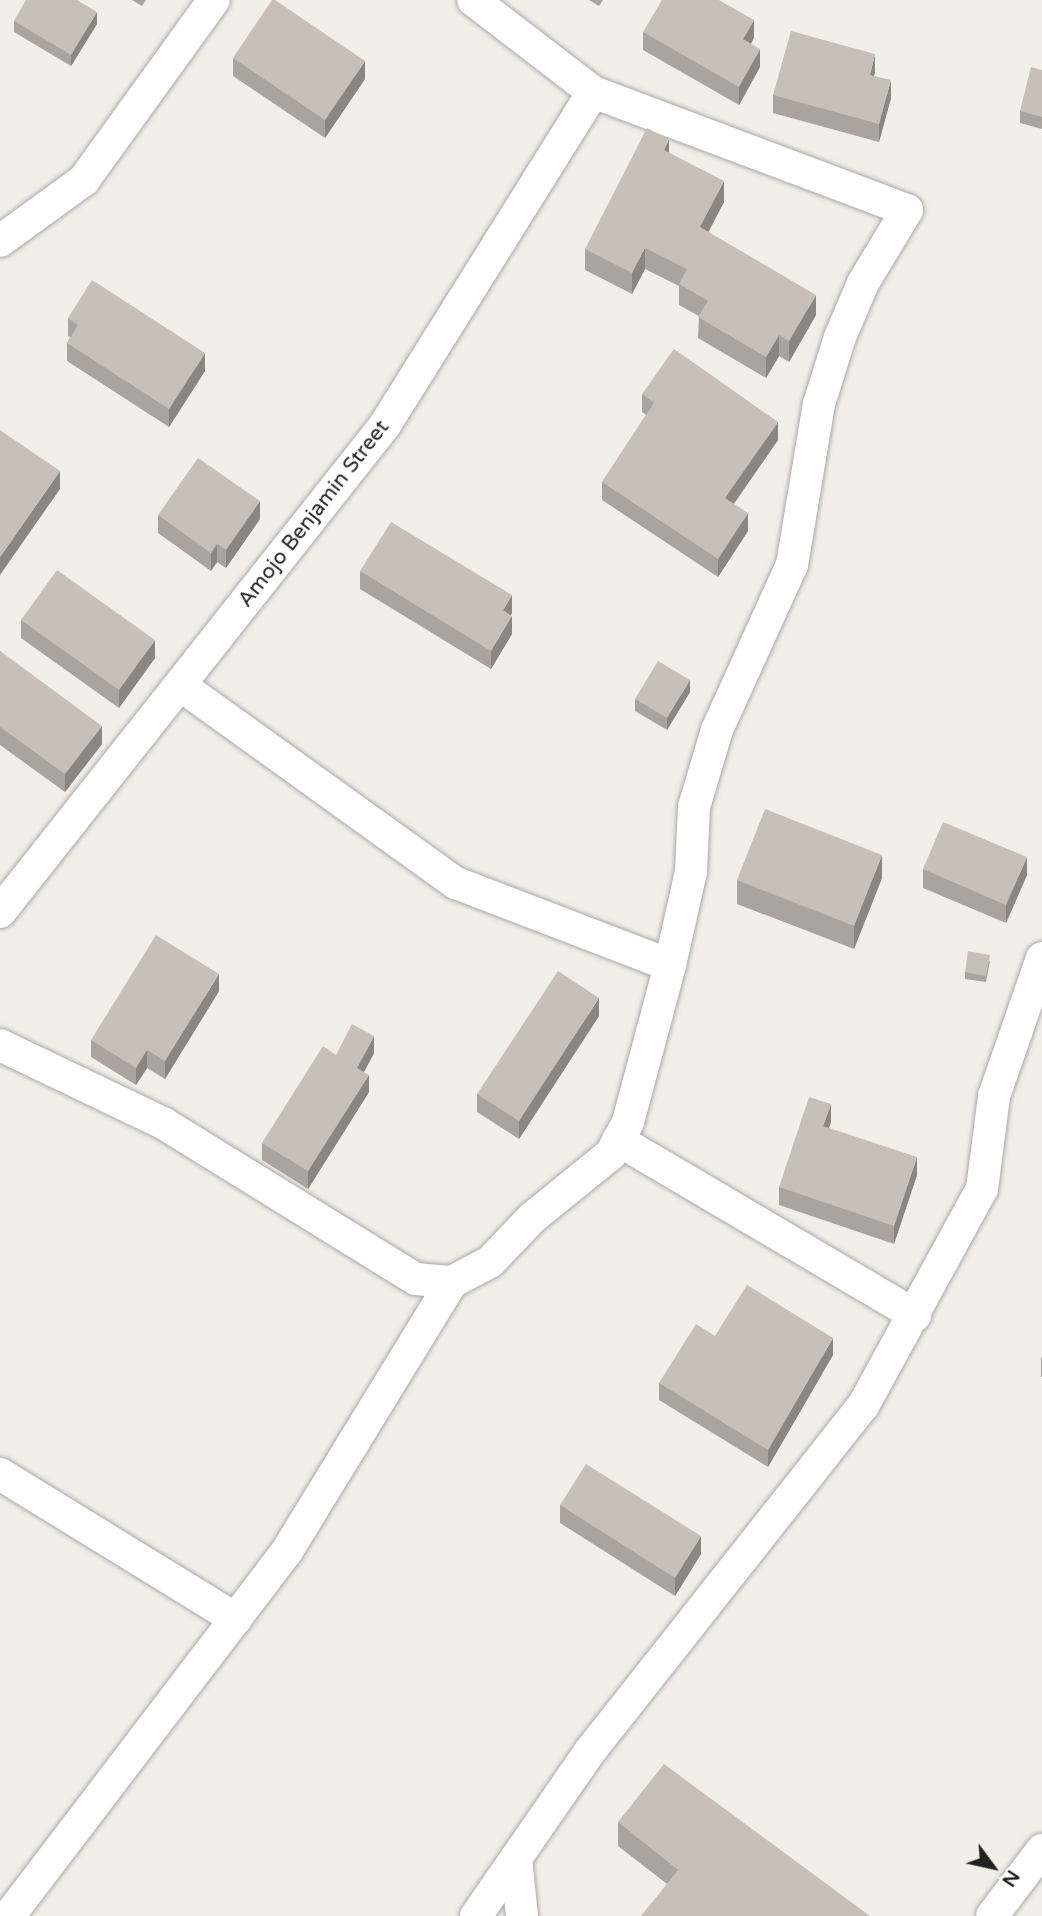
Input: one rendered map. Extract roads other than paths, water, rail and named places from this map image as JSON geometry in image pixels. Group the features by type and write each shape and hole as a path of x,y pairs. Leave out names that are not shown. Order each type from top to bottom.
{"street":[{"path":"0,241 84,180 215,0"},
{"path":"9,1916 287,1551 452,1282 490,1262 532,1217 611,1154 618,1140 670,965 691,872 694,807 722,718 792,565 818,404 863,283 907,210 593,92 473,0"},
{"name":"Amojo Benjamin Street","path":"0,912 386,425 593,92"},
{"path":"180,685 456,883 670,965"},
{"path":"476,1916 729,1570 863,1406 982,1189 994,1096 1042,958"},
{"path":"0,1045 163,1122 416,1279 452,1282"},
{"path":"618,1140 915,1315"},
{"path":"0,1474 236,1619"},
{"path":"992,1916 1042,1850"},
{"path":"516,1858 522,1916"}]}
